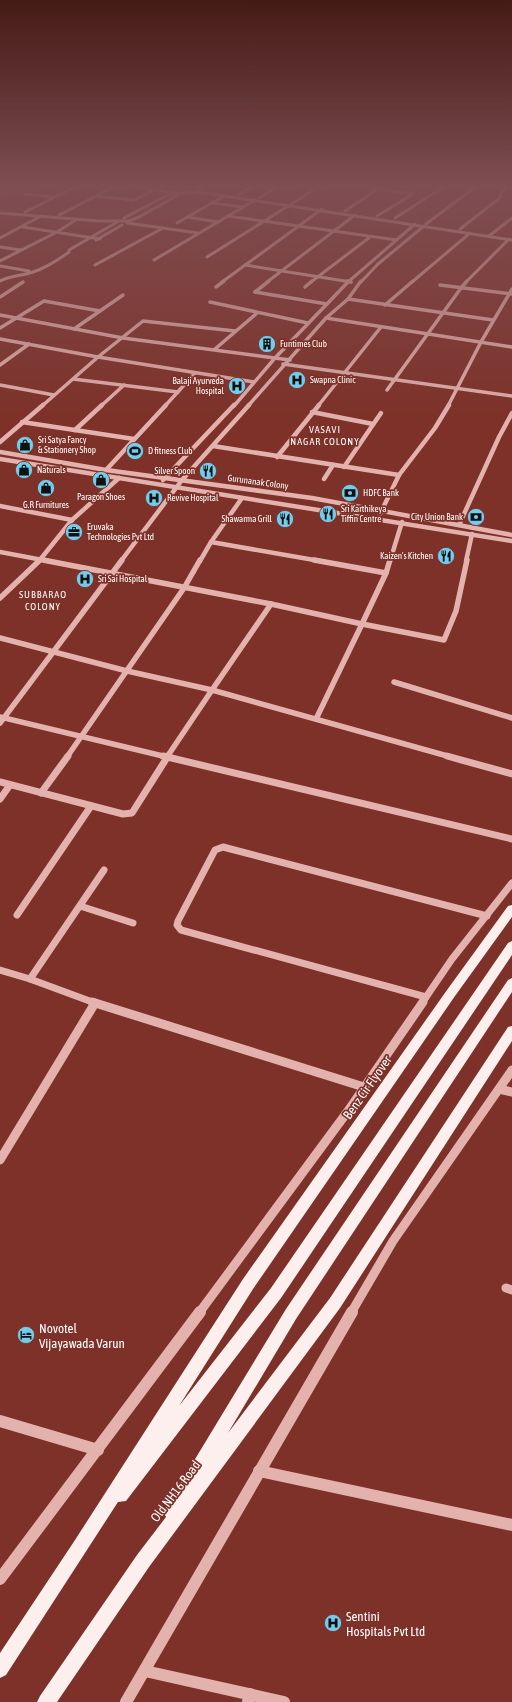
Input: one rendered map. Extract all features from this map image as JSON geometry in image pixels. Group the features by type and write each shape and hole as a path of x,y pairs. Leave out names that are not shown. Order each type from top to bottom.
{"main road":[{"name":"Benz Cir Flyover","path":"81,1546 248,1284 451,993 512,909"},
{"path":"0,1669 81,1546 276,1293 512,946"},
{"path":"143,1561 291,1314 512,983"},
{"name":"Old NH16 Road","path":"46,1702 143,1561 336,1303 512,1032"}],"street":[{"path":"0,281 6,278 33,272 52,263"},
{"path":"293,263 255,292 327,304"},
{"path":"305,288 337,263"},
{"path":"159,485 224,417 271,362 308,323 349,281 370,263"},
{"path":"379,263 360,283 348,299 326,318 182,480 1,720 82,737 512,839"},
{"path":"385,305 434,263"},
{"path":"387,390 396,380 462,288 487,263"},
{"path":"216,287 245,265 360,283"},
{"path":"0,266 33,272"},
{"path":"0,297 23,282"},
{"path":"440,285 510,294"},
{"path":"378,518 400,475 435,428 458,389 481,342 512,289"},
{"path":"74,329 123,295"},
{"path":"348,299 493,320"},
{"path":"0,328 44,301 100,311"},
{"path":"210,302 308,323"},
{"path":"215,349 257,313"},
{"path":"0,315 123,338 290,360"},
{"path":"326,318 512,347"},
{"path":"0,442 98,357 143,321 235,331"},
{"path":"277,457 381,327"},
{"path":"0,339 98,357 254,382"},
{"path":"0,365 29,344"},
{"path":"271,362 512,396"},
{"path":"106,470 195,373"},
{"path":"73,379 178,392"},
{"path":"0,385 54,395"},
{"path":"75,430 124,385"},
{"path":"312,412 373,424"},
{"path":"344,466 380,413"},
{"path":"459,525 499,437 512,413"},
{"path":"22,422 134,439"},
{"path":"213,446 400,475"},
{"name":"Gurunanak Colony","path":"0,452 106,470 312,498 512,535"},
{"name":"Gurunanak Colony","path":"0,459 176,488 378,518 512,541"},
{"path":"324,479 333,465"},
{"path":"0,598 40,560 72,520 119,478"},
{"path":"41,793 82,737 184,588 211,542 242,498"},
{"path":"0,506 72,520"},
{"path":"316,718 386,573 402,522"},
{"path":"0,552 271,604 444,640 456,611 472,534"},
{"path":"211,542 386,573"},
{"path":"0,782 123,814 132,813 167,757 271,604"},
{"path":"0,638 126,671 212,690 512,774"},
{"path":"394,682 512,718"},
{"path":"0,799 10,785"},
{"path":"17,915 91,806"},
{"path":"426,997 182,930 177,925 178,921 216,850 223,847 487,916"},
{"path":"30,978 104,870"},
{"path":"0,1579 98,1450 364,1088 452,959 512,882"},
{"path":"80,906 132,923"},
{"path":"0,970 30,978 95,1003 364,1088"},
{"path":"0,1160 95,1003"},
{"path":"126,1702 393,1241 512,1070"},
{"path":"500,1089 512,1092"},
{"path":"0,1421 98,1450"},
{"path":"259,1470 512,1525"},
{"path":"145,1671 249,1698 284,1702"}],"place":[{"name":"Funtimes Club","path":"267,344"},
{"name":"Swapna Clinic","path":"297,380"},
{"name":"Balaji Ayurveda Hospital","path":"237,386"},
{"name":"Sri Satya Fancy & Stationery Shop","path":"25,445"},
{"name":"D fitness Club","path":"135,451"},
{"name":"Naturals","path":"24,470"},
{"name":"Silver Spoon","path":"208,471"},
{"name":"Paragon Shoes","path":"101,480"},
{"name":"G.R Furnitures","path":"46,488"},
{"name":"HDFC Bank","path":"350,493"},
{"name":"Revive Hospital","path":"154,498"},
{"name":"Sri Karthikeya Tiffin Centre","path":"328,514"},
{"name":"City Union Bank","path":"476,517"},
{"name":"Shawarma Grill","path":"285,519"},
{"name":"Eruvaka Technologies Pvt Ltd","path":"74,532"},
{"name":"Kaizen's Kitchen","path":"446,556"},
{"name":"Sri Sai Hospital","path":"85,579"},
{"name":"Novotel Vijayawada Varun","path":"26,1335"},
{"name":"Sentini Hospitals Pvt Ltd","path":"333,1623"}],"district":[{"name":"VASAVI NAGAR COLONY","path":"325,434"},
{"name":"SUBBARAO COLONY","path":"43,600"}]}
